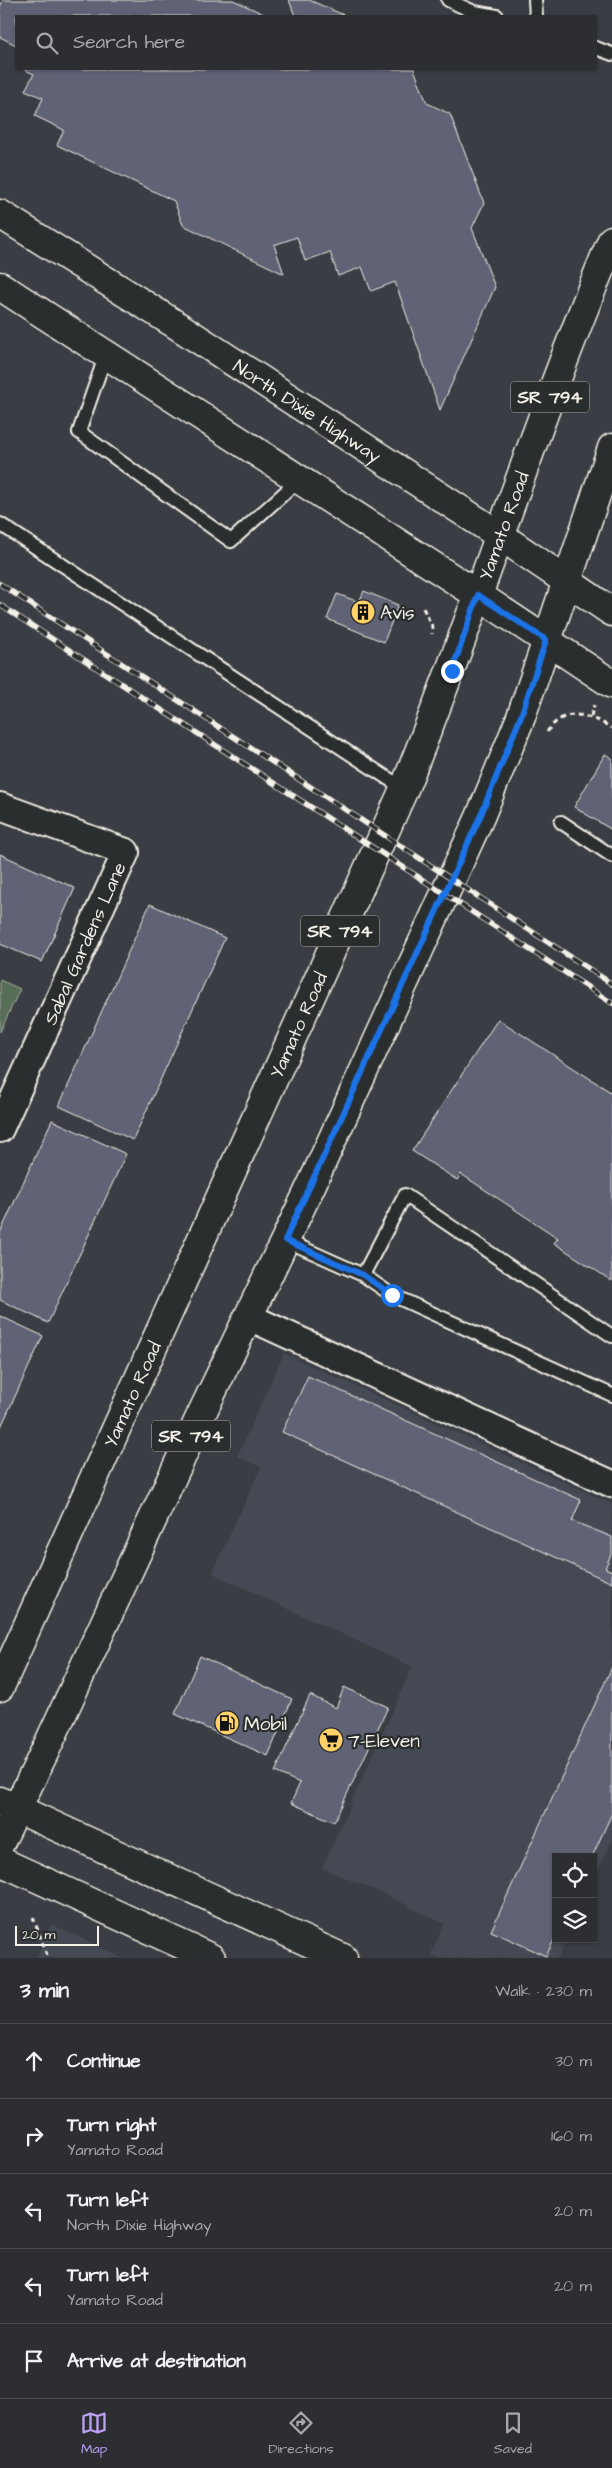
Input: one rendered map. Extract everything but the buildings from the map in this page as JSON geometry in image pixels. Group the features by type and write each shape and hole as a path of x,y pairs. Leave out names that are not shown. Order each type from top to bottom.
{"main road":[{"name":"North Dixie Highway","path":"0,214 183,329 612,612"},
{"name":"Yamato Road","path":"0,1687 404,788 446,687 578,321 612,240"},
{"path":"0,286 300,479 612,684"},
{"name":"SR 794","path":"0,1843 8,1805 249,1317 480,817 521,716 612,448"},
{"path":"8,1805 343,1958"},
{"path":"0,1861 210,1958"}],"street":[{"name":"Sabal Gardens Lane","path":"0,806 126,852 0,1129"},
{"path":"249,1317 612,1484"}],"lane":[{"path":"448,0 474,12 491,15"},
{"path":"536,0 536,15"},
{"path":"597,48 612,54"},
{"path":"106,354 79,432 231,541 300,479"},
{"path":"0,524 404,788"},
{"path":"561,822 612,856"},
{"path":"363,1275 404,1195 612,1336"},
{"path":"285,1240 363,1275 392,1295 612,1395"}],"path":[{"path":"423,608 432,626 430,642"},
{"path":"546,734 553,723 571,716 592,716 612,728"},
{"path":"33,1917 48,1958"}],"shaded area":[{"path":"284,1353 612,1504 612,1840 597,1872 597,1853 552,1853 552,1943 565,1943 558,1958 438,1958 431,1954 444,1924 386,1895 322,1868 412,1667 212,1573 261,1467 237,1456"},
{"path":"52,1924 123,1958 36,1958"}],"green space":[{"path":"0,980 20,989 0,1032"}],"railway":[{"path":"0,584 612,984"},
{"path":"0,605 612,1003"}],"place":[{"name":"Avis","path":"363,612"},
{"name":"Mobil","path":"227,1723"},
{"name":"7-Eleven","path":"331,1740"}],"route":[{"path":"392,1295 363,1275 285,1240 480,817 521,716 546,640 478,595 452,671"}]}
